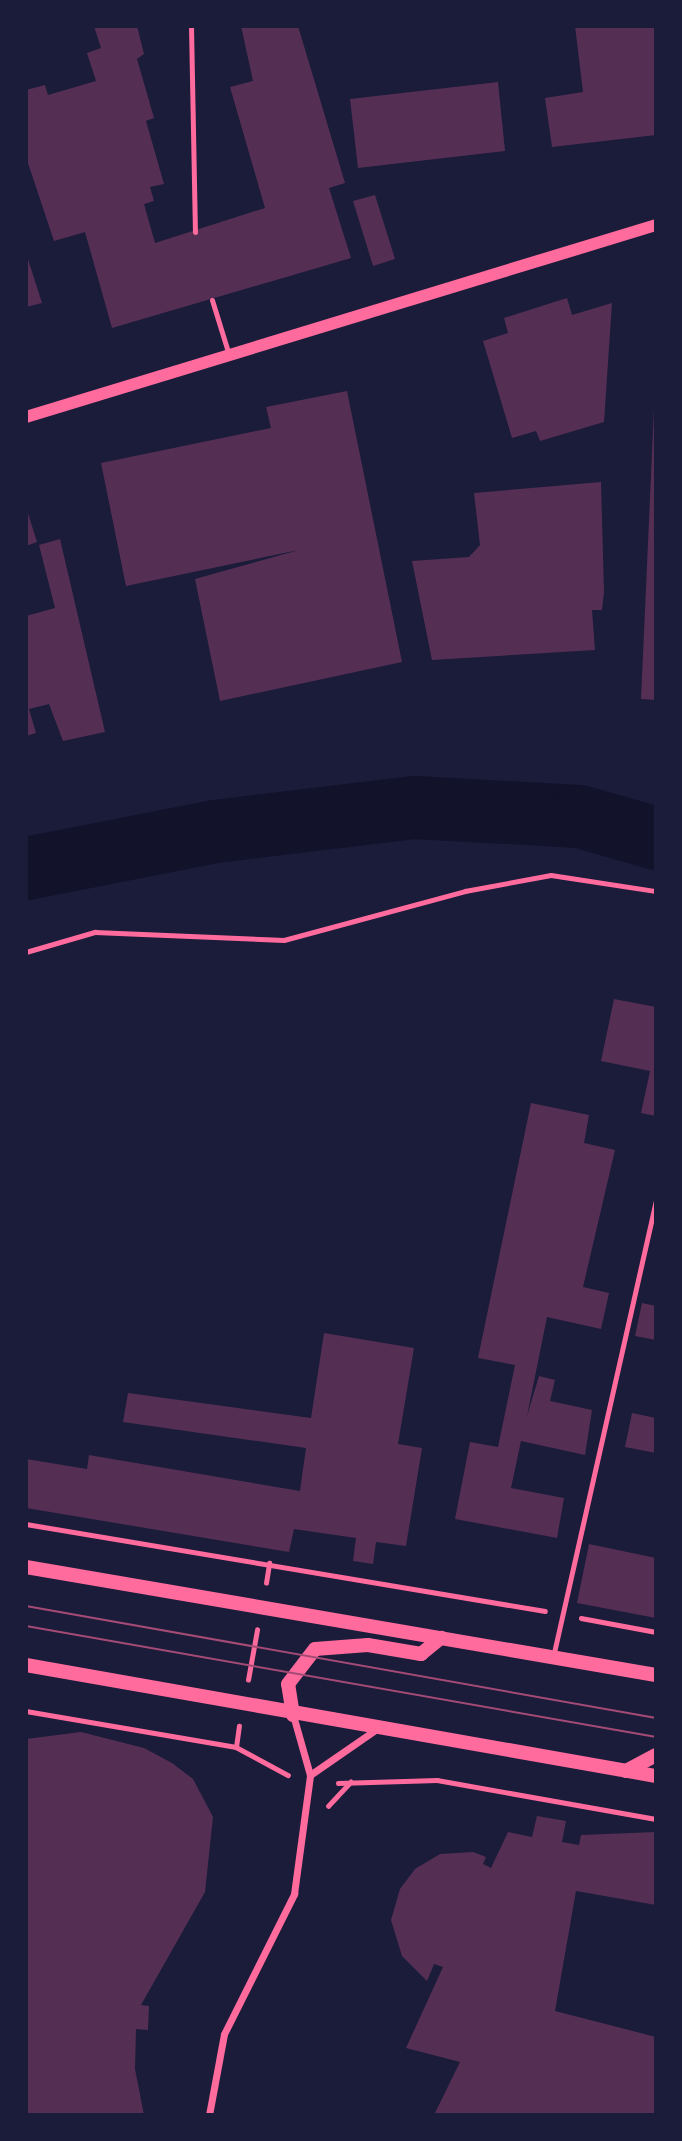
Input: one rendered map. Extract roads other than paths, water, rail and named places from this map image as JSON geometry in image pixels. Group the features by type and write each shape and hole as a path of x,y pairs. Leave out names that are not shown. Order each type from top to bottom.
{"main road":[{"path":"26,1567 656,1675"},
{"path":"293,1715 288,1684 315,1649 368,1645 421,1654 442,1638"},
{"path":"26,1665 293,1715 656,1776"},
{"path":"626,1770 656,1755"}],"street":[{"path":"26,417 656,225"},
{"path":"209,2115 224,2034 294,1894 310,1775 293,1715"},
{"path":"310,1775 351,1740 378,1728"}],"lane":[{"path":"191,26 195,232"},
{"path":"212,300 229,355"},
{"path":"553,1657 656,1200"}],"waterway":[{"path":"26,868 215,831 414,807 579,816 656,838"}],"tram line":[{"path":"26,1606 656,1718"},
{"path":"26,1626 656,1737"}]}
